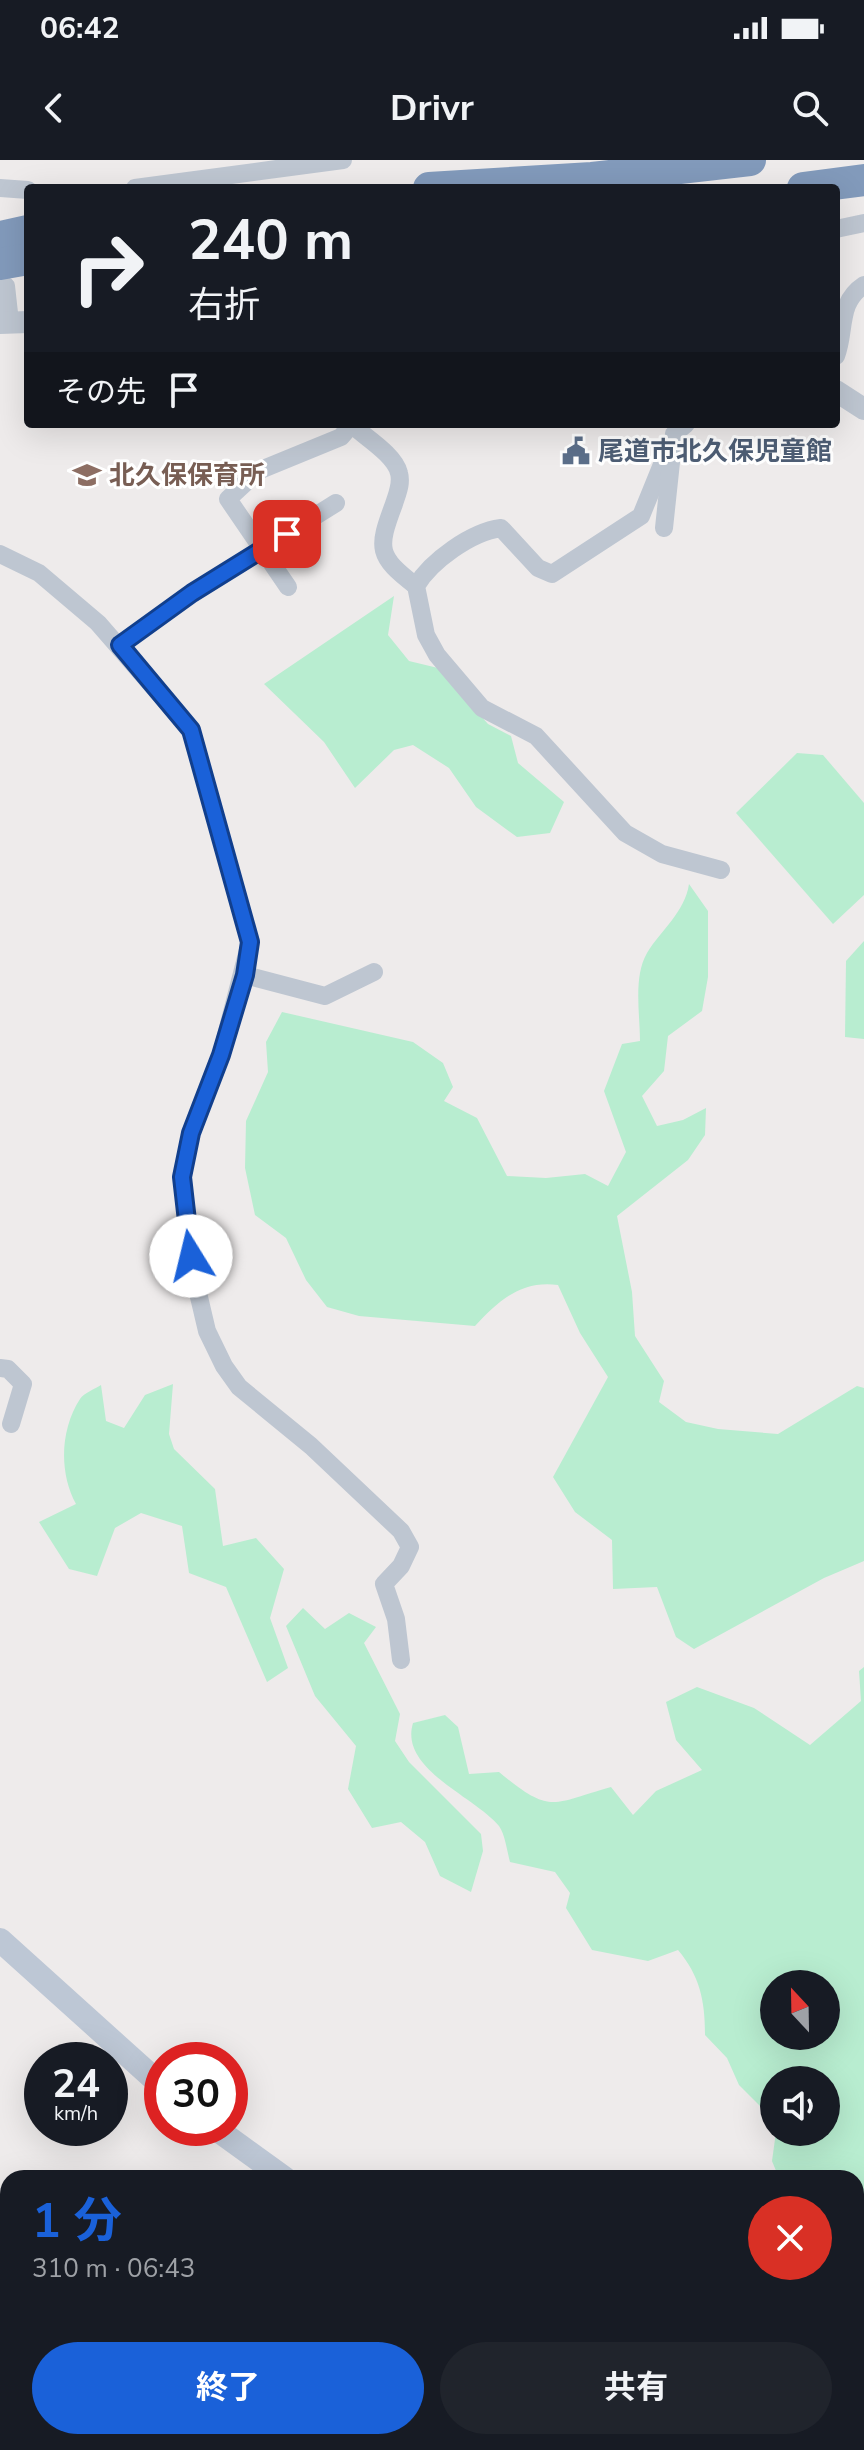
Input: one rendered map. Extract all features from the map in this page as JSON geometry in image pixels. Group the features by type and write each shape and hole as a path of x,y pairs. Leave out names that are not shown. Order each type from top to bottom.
{"highway":[{"path":"570,184 605,183 639,166 750,160"},
{"path":"834,184 864,180"},
{"path":"0,237 24,232"},
{"path":"3,275 24,262"}],"main road":[{"path":"0,1940 144,2070"},
{"path":"240,2146 273,2170"}],"street":[{"path":"165,184 343,160"},
{"path":"0,188 24,190"},
{"path":"840,228 864,223"},
{"path":"3,275 13,322"},
{"path":"840,333 845,305 852,293 864,285"},
{"path":"840,394 864,409"},
{"path":"288,587 228,499 258,471 341,437 349,428"},
{"path":"355,428 390,459 399,472 399,489 381,538 382,551 391,567 416,586 426,635 437,655 482,708 536,736 625,833 662,854 721,870"},
{"path":"664,528 674,434 681,428"},
{"path":"416,586 425,571 437,562 484,530 501,528 538,568 552,574 641,516 663,462 670,458"},
{"path":"120,645 336,503"},
{"path":"0,554 39,573 120,645 191,730 250,942 245,975 221,1055 191,1133 182,1177 195,1280 207,1331 224,1366 239,1387 273,1418 311,1446 401,1531 410,1547 401,1566 384,1584 396,1619 401,1660"},
{"path":"245,975 325,996 374,972"},
{"path":"0,1368 8,1369 23,1384 11,1424"}],"green space":[{"path":"394,596 388,635 409,661 438,668 488,724 511,736 518,763 564,802 550,833 517,837 476,807 449,768 413,745 394,750 355,788 324,742 264,684"},
{"path":"797,753 823,755 864,803 864,895 833,924 736,813"},
{"path":"689,884 708,911 708,977 702,1011 668,1036 664,1071 642,1096 657,1126 683,1120 706,1108 705,1135 688,1160 617,1216 632,1292 635,1336 664,1381 659,1402 686,1422 718,1429 778,1434 857,1386 864,1388 864,1561 824,1578 694,1649 676,1637 657,1587 613,1589 612,1540 575,1512 553,1477 608,1377 580,1333 558,1285 545,1284 522,1289 502,1300 475,1326 359,1316 327,1307 306,1280 286,1238 255,1215 245,1168 246,1121 268,1072 266,1042 282,1012 413,1042 443,1063 453,1087 444,1101 477,1118 507,1176 546,1178 585,1174 608,1186 626,1152 604,1091 622,1044 640,1041 639,984 643,963 678,912"},
{"path":"864,941 864,1039 845,1037 846,961"},
{"path":"173,1384 169,1434 174,1449 215,1489 223,1546 256,1538 284,1569 270,1618 288,1668 267,1682 226,1587 189,1573 182,1526 141,1513 115,1528 97,1576 69,1569 39,1522 76,1504 67,1479 64,1452 73,1411 82,1397 101,1385 106,1421 124,1428 145,1395"},
{"path":"303,1608 325,1629 349,1613 376,1627 364,1643 400,1714 395,1741 409,1762 481,1834 483,1851 471,1892 440,1876 425,1842 401,1822 372,1828 348,1789 356,1746 315,1696 286,1626"},
{"path":"864,1667 864,2170 776,2170 772,2161 774,2146 840,2146 840,2066 760,2066 760,2106 739,2085 727,2058 705,2035 700,1990 692,1969 678,1950 648,1961 592,1950 566,1908 570,1893 555,1872 510,1862 499,1826 427,1768 417,1754 412,1739 413,1723 445,1715 458,1727 469,1774 499,1772 530,1795 552,1802 611,1787 633,1815 656,1791 702,1770 676,1740 666,1702 697,1687 754,1708 810,1745 861,1701 859,1671"}],"place":[{"name":"尾道市北久保児童館","path":"576,451"},
{"name":"北久保保育所","path":"87,475"}],"route":[{"path":"191,1256 182,1177 191,1133 221,1055 245,975 250,942 215,826 209,786 191,730 186,720 120,645 192,593 287,534"}]}
